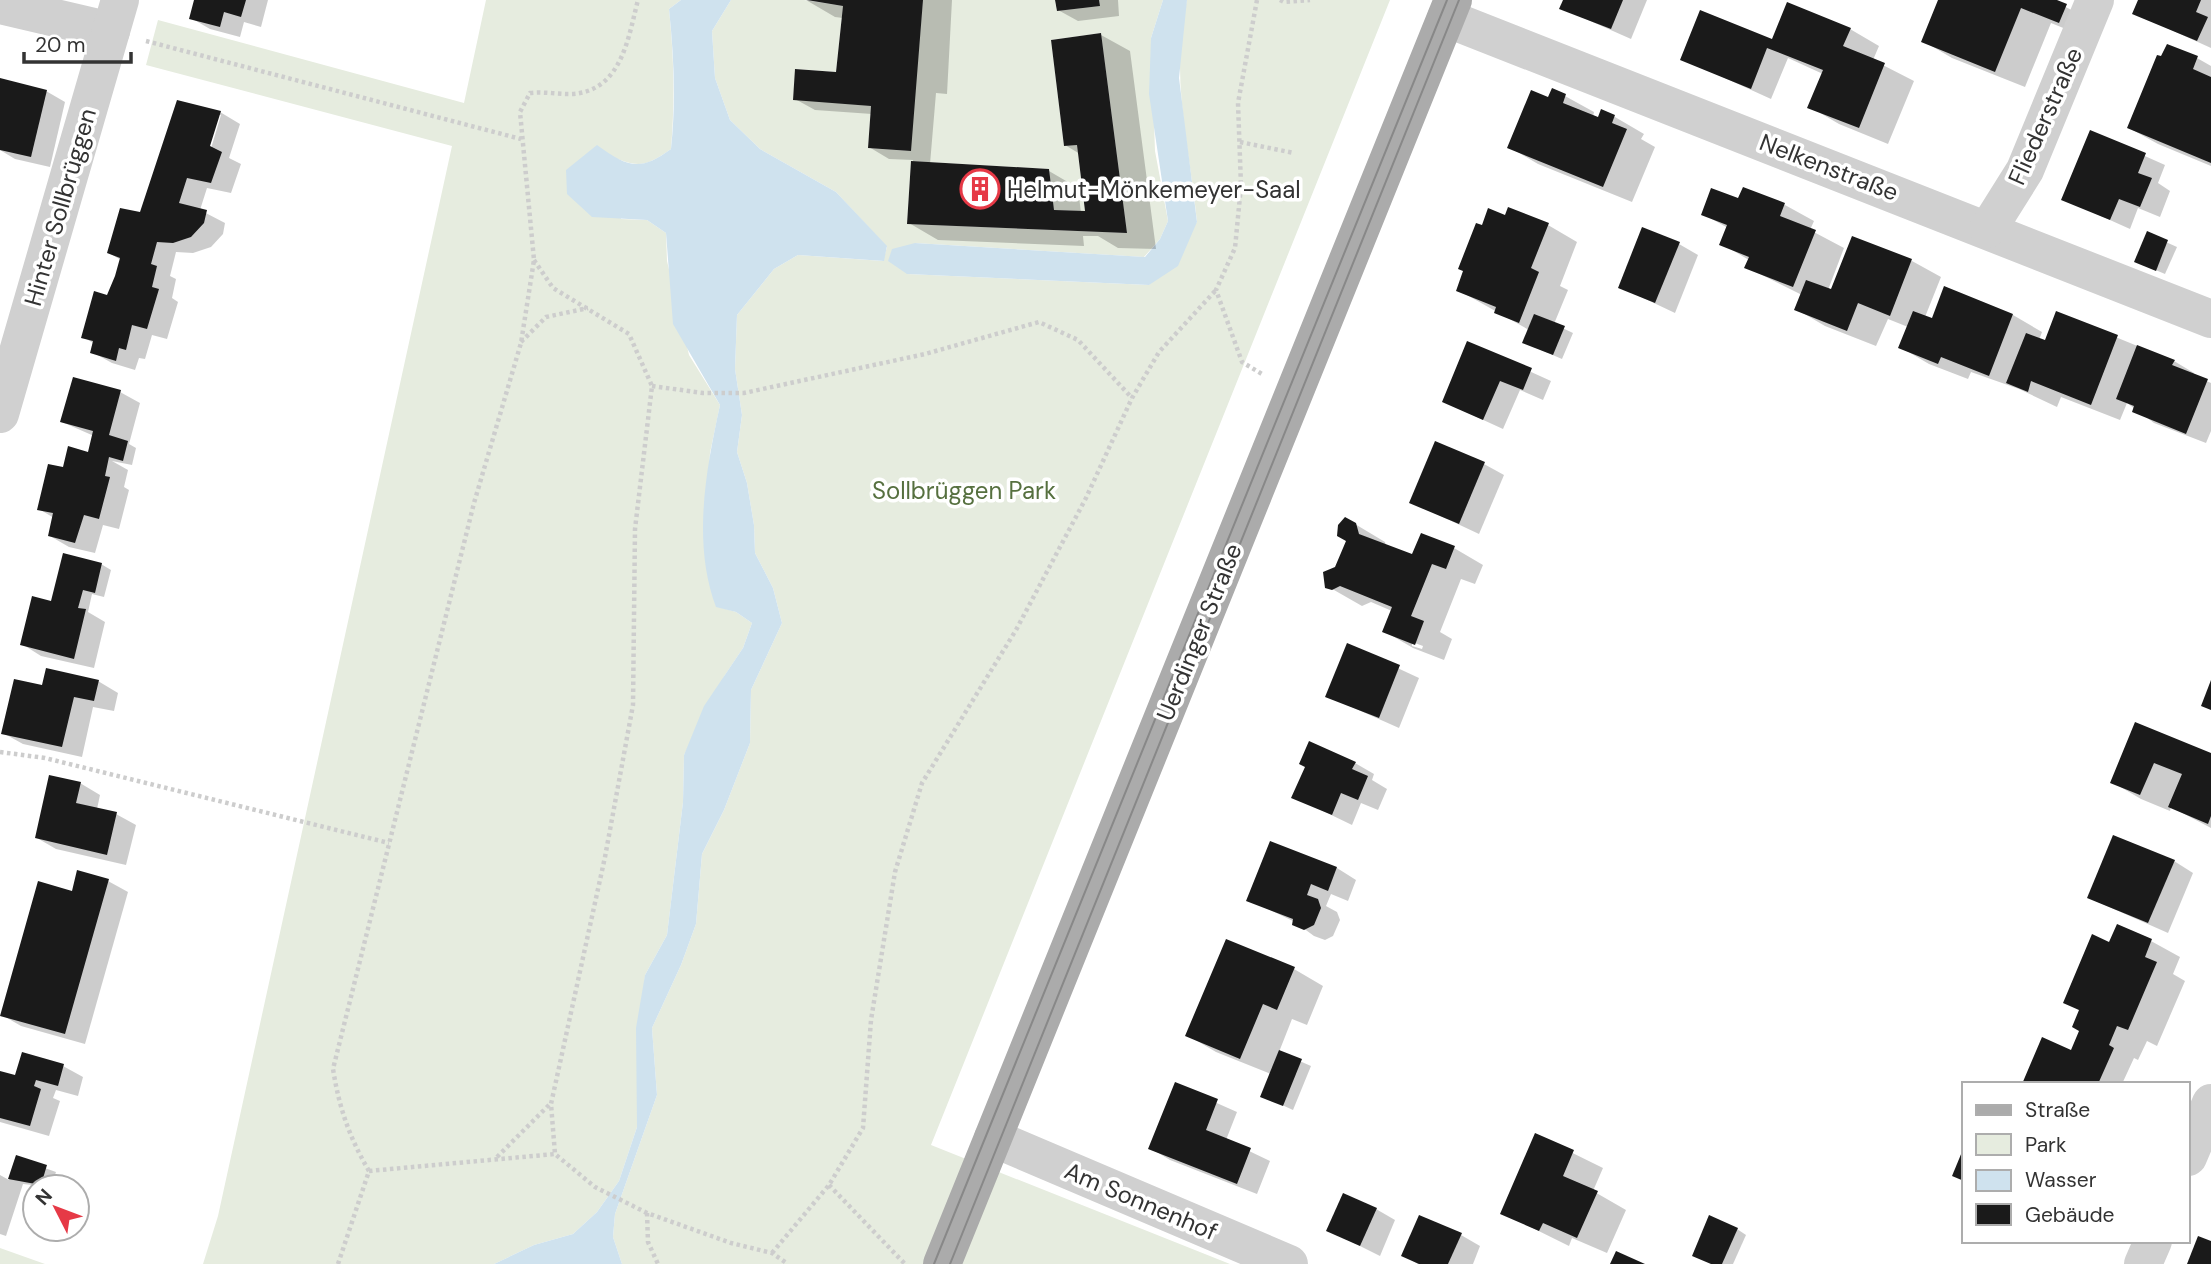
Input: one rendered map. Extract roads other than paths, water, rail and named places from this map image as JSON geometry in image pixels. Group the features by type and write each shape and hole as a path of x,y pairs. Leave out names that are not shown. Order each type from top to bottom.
{"main road":[{"name":"Uerdinger Straße","path":"942,1264 1296,394 1449,9"}],"street":[{"name":"Fliederstraße","path":"1988,229 2025,170 2095,0"},
{"path":"0,5 115,15"},
{"name":"Nelkenstraße","path":"1449,9 2211,319"},
{"name":"Hinter Sollbrüggen","path":"0,414 115,15"},
{"path":"2190,1152 2211,1103"},
{"name":"Am Sonnenhof","path":"993,1138 1289,1264"},
{"path":"2143,1264 2152,1243"}],"water":[{"path":"681,0 731,0 712,31 715,78 730,120 760,149 836,192 887,246 884,261 798,255 774,269 737,315 735,369 742,415 737,452 747,483 754,525 755,553 773,588 782,623 751,690 750,743 724,810 702,854 696,924 681,965 652,1028 657,1095 615,1214 613,1237 622,1264 494,1264 534,1245 573,1234 597,1212 619,1181 637,1127 636,1028 645,975 667,935 683,802 684,755 704,706 743,648 752,623 736,612 716,607 709,583 703,532 704,506 720,405 673,324 666,233 647,220 592,217 567,194 566,170 597,145 617,158 634,164 651,161 671,149 674,79 669,9"},
{"path":"1163,0 1187,0 1179,78 1197,222 1178,266 1149,285 907,274 888,261 892,249 915,243 1145,257 1160,239 1168,221 1149,94 1151,38"}],"tram line":[{"path":"934,1264 1447,0"},
{"path":"950,1264 1459,0"}],"place":[{"name":"Helmut-Mönkemeyer-Saal","path":"980,189"}],"park label":[{"name":"Sollbrüggen Park","path":"964,490"}]}
